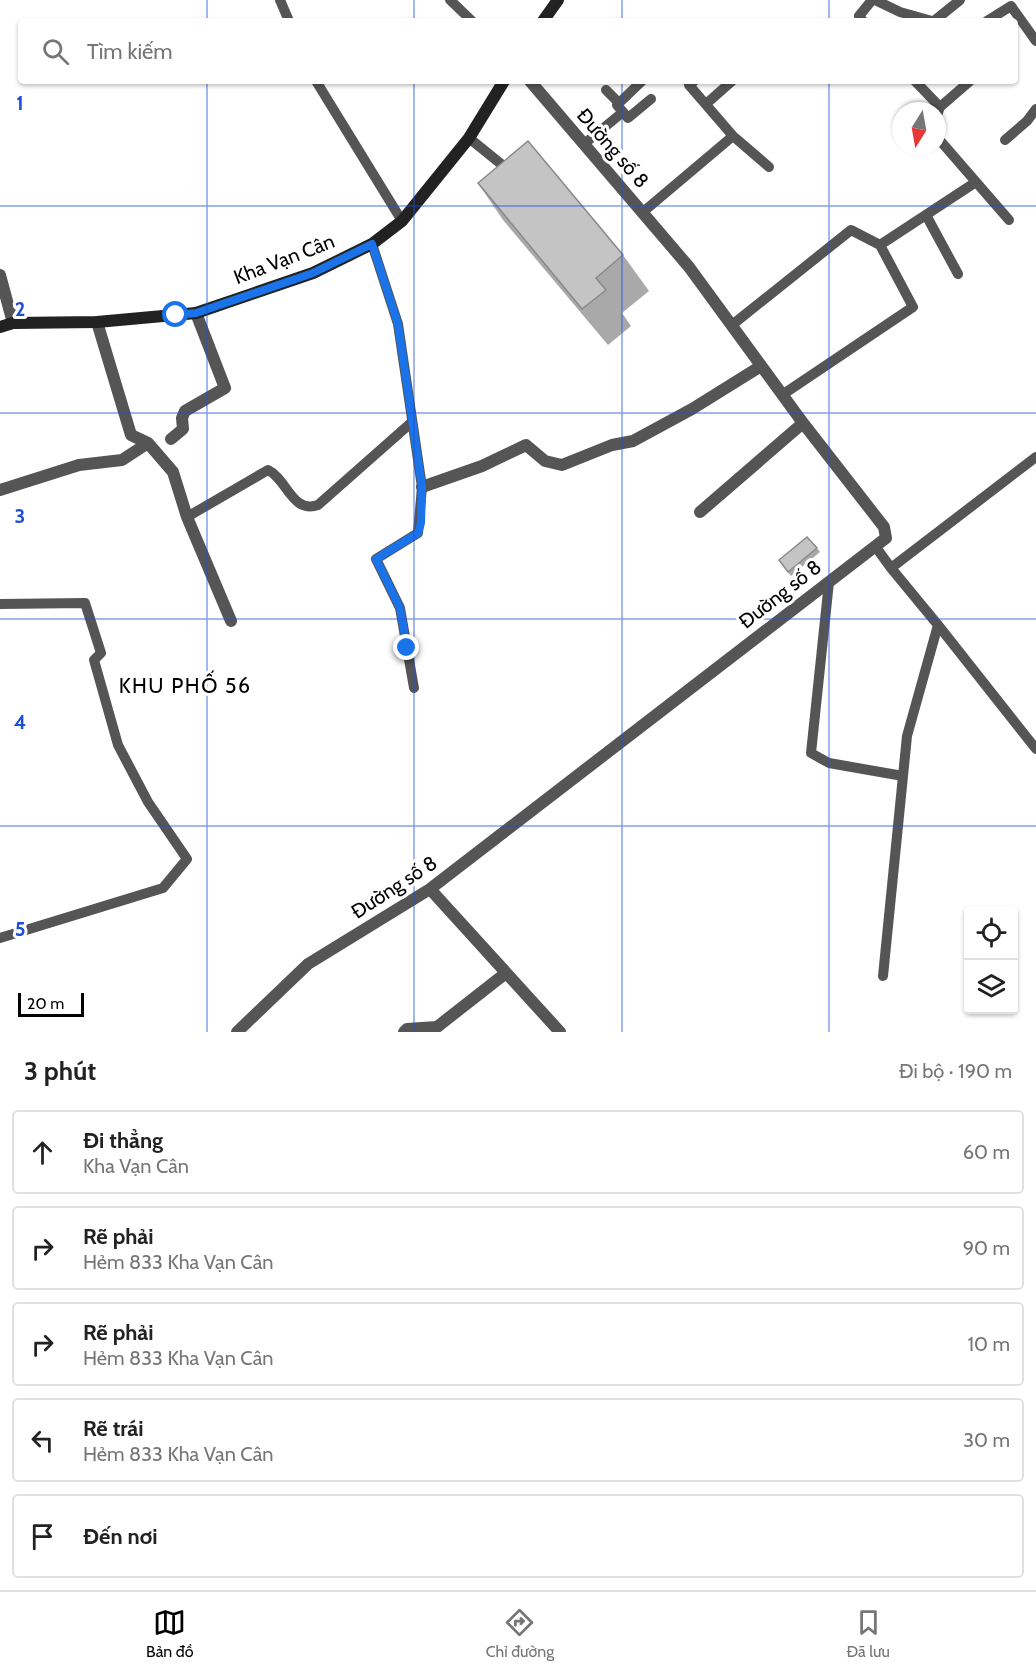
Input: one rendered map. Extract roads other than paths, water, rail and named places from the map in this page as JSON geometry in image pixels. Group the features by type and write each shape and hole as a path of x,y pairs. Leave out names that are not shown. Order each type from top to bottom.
{"main road":[{"path":"545,18 558,0"},
{"name":"Kha Vạn Cân","path":"0,327 13,323 97,322 196,313 313,273 372,244 402,220 469,138 502,84"}],"street":[{"name":"Đường số 8","path":"237,1032 308,964 430,889 886,538 884,527 782,395 689,267 533,84"},
{"path":"0,274 13,323"},
{"path":"171,440 183,429 182,418 185,411 225,388 196,313"},
{"path":"97,322 131,435 148,443 173,472 187,517 231,621"},
{"path":"422,487 482,466 526,445 545,461 562,465 612,445 633,441 692,409 762,366"},
{"path":"700,512 803,423"},
{"path":"0,490 79,465 122,460 148,443"},
{"path":"430,889 560,1032"},
{"path":"405,1032 407,1029 437,1027 506,973"}],"lane":[{"path":"280,0 288,18"},
{"path":"450,0 469,18"},
{"path":"861,18 859,16 873,0 900,12 922,18"},
{"path":"937,18 960,0"},
{"path":"992,18 1011,6 1036,41"},
{"path":"318,84 402,220"},
{"path":"584,144 621,107 640,84"},
{"path":"690,84 733,136 769,167"},
{"path":"706,104 729,84"},
{"path":"917,84 932,102"},
{"path":"946,104 967,84"},
{"path":"606,90 628,118 651,99"},
{"path":"1005,140 1027,121 1036,109"},
{"path":"643,212 733,136"},
{"path":"469,138 520,180"},
{"path":"946,147 1009,220"},
{"path":"880,245 976,182"},
{"path":"926,215 958,273"},
{"path":"732,325 851,230 880,245 913,307 782,395"},
{"path":"372,244 398,324 422,487 421,523 418,533 376,559 400,608 414,688"},
{"path":"187,517 268,470 303,506 310,508 318,505 412,422"},
{"path":"891,568 1036,457"},
{"path":"875,546 1036,749"},
{"path":"829,582 811,753 830,763 903,776"},
{"path":"0,604 85,603 101,652 94,660 118,746 148,802 187,859 163,888 0,938"},
{"path":"883,976 907,736 938,625"}],"district":[{"name":"KHU PHỐ 56","path":"185,685"}]}
